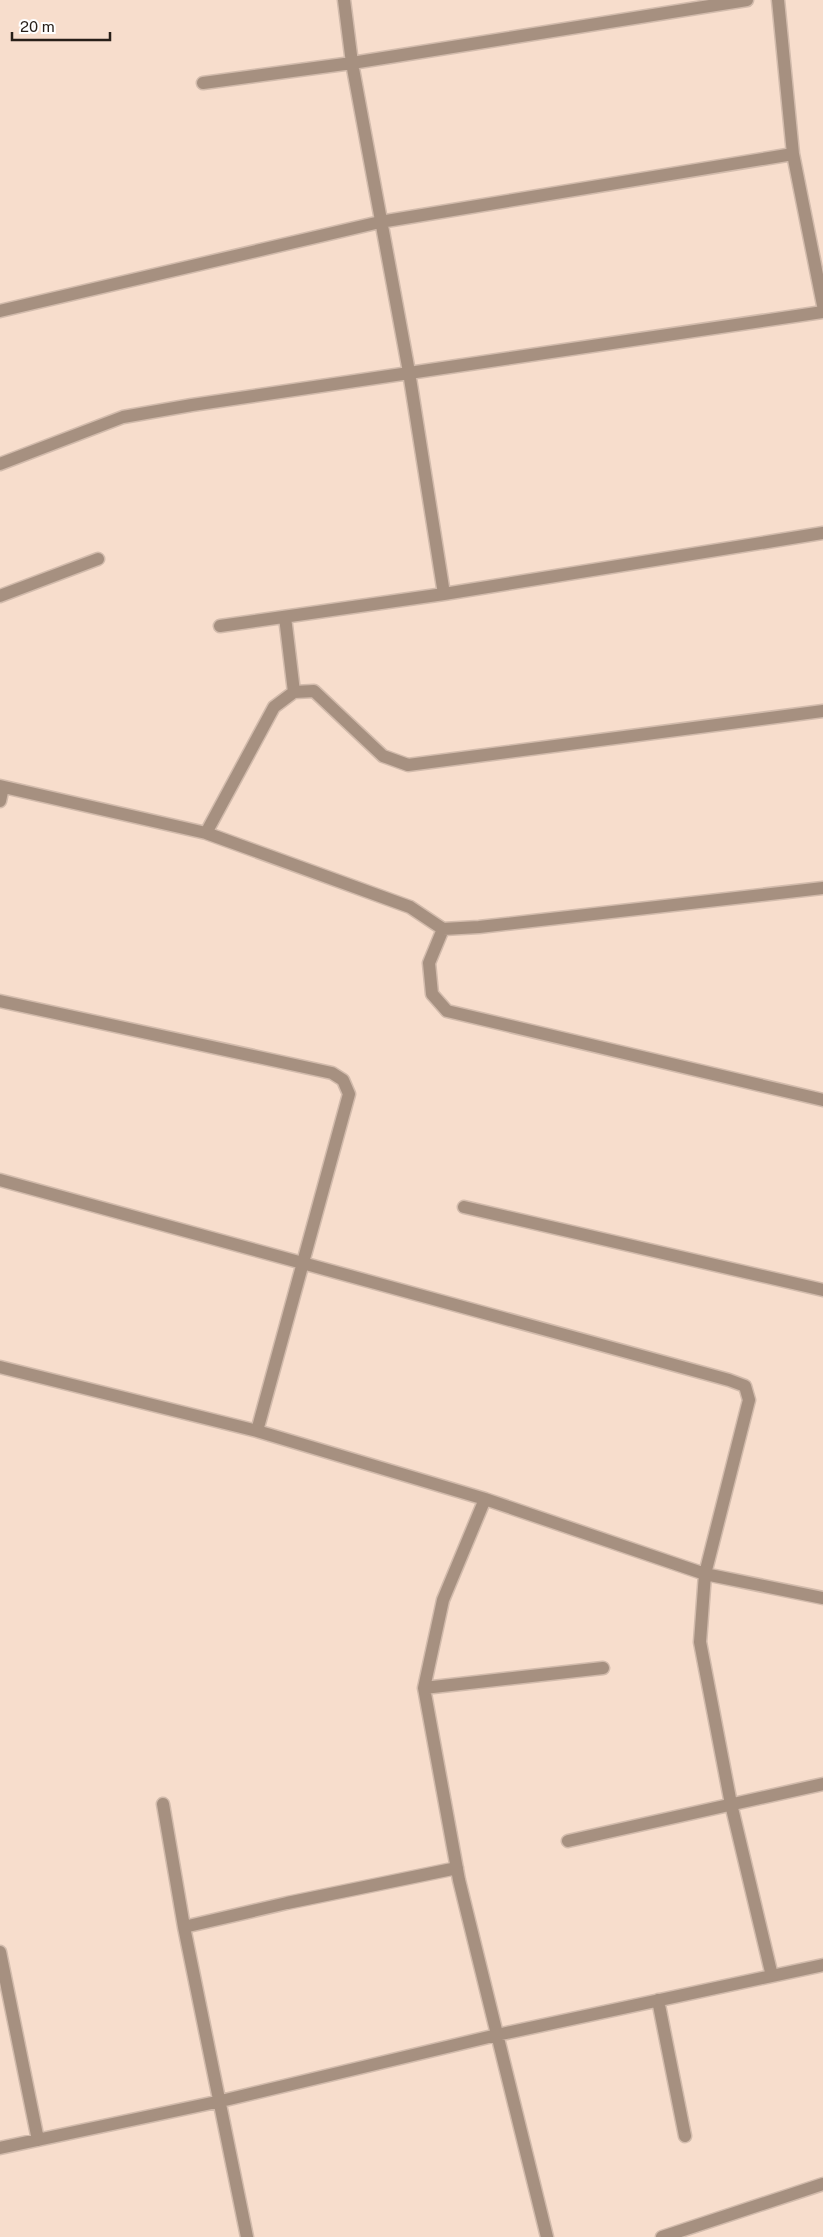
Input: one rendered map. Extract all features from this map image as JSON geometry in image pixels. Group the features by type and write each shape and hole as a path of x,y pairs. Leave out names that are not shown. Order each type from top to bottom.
{"street":[{"path":"344,0 352,63 409,372 444,594"},
{"path":"203,83 352,63 747,0"},
{"path":"778,0 793,154 823,305"},
{"path":"0,311 380,222 793,154"},
{"path":"0,464 123,417 409,372 823,312"},
{"path":"220,626 444,594 823,533"},
{"path":"0,596 98,559"},
{"path":"284,617 294,692"},
{"path":"206,833 274,706 294,692 314,691 383,756 408,765 823,711"},
{"path":"0,801 1,787 206,833 410,907 443,929 480,927 823,888"},
{"path":"443,929 429,963 432,994 447,1011 823,1100"},
{"path":"0,1001 332,1073 343,1080 349,1094 257,1431"},
{"path":"0,1180 729,1380 745,1386 749,1400 705,1574 700,1642 731,1804 772,1976"},
{"path":"464,1208 823,1290"},
{"path":"0,1367 257,1431 484,1499 705,1574 823,1598"},
{"path":"484,1499 443,1600 424,1688 457,1868 547,2237"},
{"path":"424,1688 603,1668"},
{"path":"568,1841 823,1784"},
{"path":"163,1804 184,1927 221,2101 247,2237"},
{"path":"184,1927 287,1903 457,1868"},
{"path":"0,1952 38,2140"},
{"path":"0,2148 221,2101 497,2035 823,1965"},
{"path":"658,2000 685,2136"},
{"path":"662,2237 823,2184"}]}
